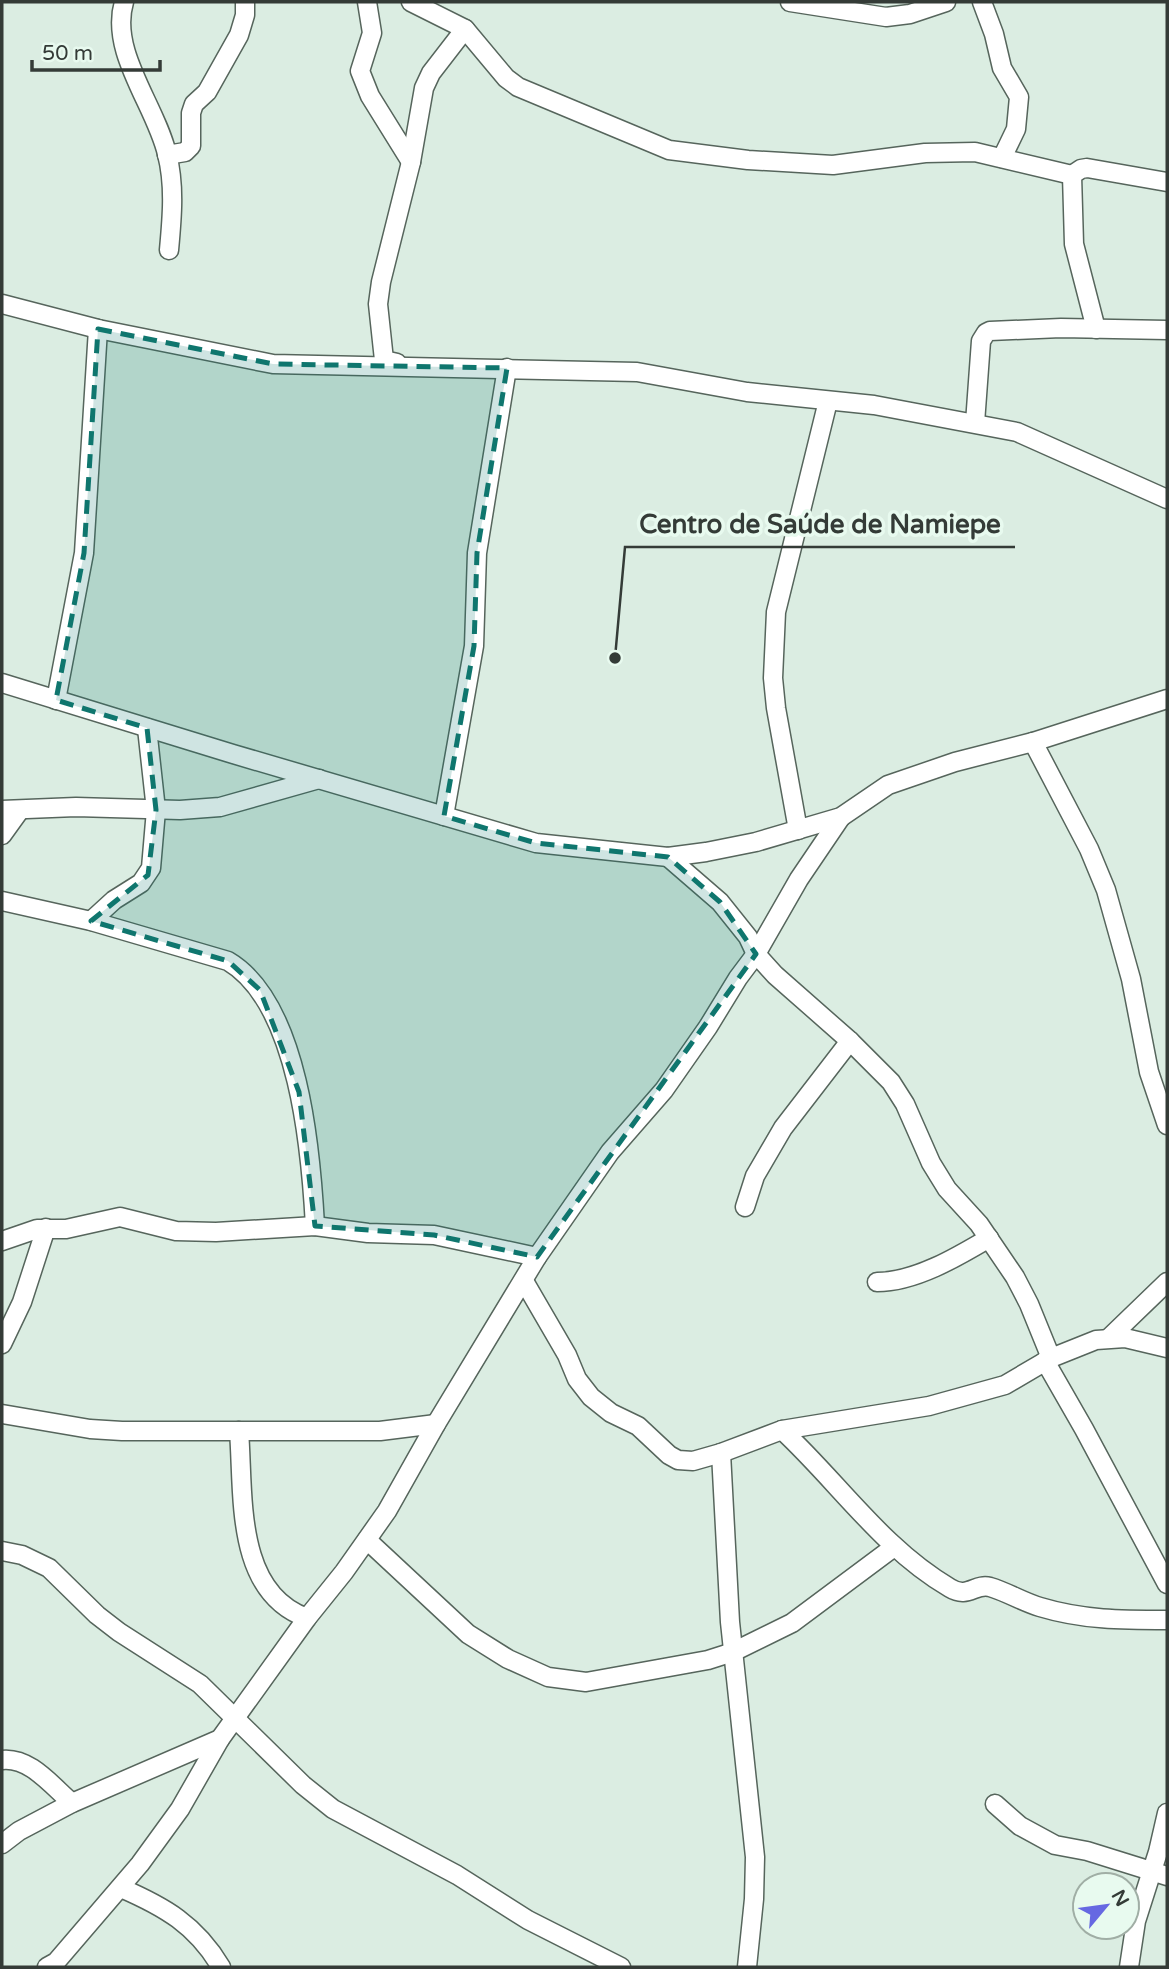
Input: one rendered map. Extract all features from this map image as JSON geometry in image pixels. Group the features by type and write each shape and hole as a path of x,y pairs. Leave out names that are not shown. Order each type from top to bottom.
{"street":[{"path":"124,2 123,43 128,64 142,90 167,155 172,199 169,250"},
{"path":"167,155 186,152 191,146 194,104 207,92 239,35 245,15 245,2"},
{"path":"367,2 372,33 360,71 370,96 411,162"},
{"path":"411,2 466,29 506,78 519,87 668,150 748,160 833,165 945,151 975,152 1072,175 1087,168 1167,182"},
{"path":"790,2 886,17 910,14 946,2"},
{"path":"982,2 994,34 1002,68 1018,97 1016,129 1002,158"},
{"path":"416,366 384,360 378,304 427,79 466,29"},
{"path":"1072,175 1074,244 1096,329"},
{"path":"2,304 98,329 273,364 637,373 747,392 874,405 1017,432 1167,499"},
{"path":"55,700 84,553 98,329"},
{"path":"975,423 981,341 986,333 995,330 1167,330"},
{"path":"444,816 474,646 477,553 507,368"},
{"path":"798,830 775,698 773,678 776,612 828,401"},
{"path":"2,683 536,843 668,856 706,852 841,817 888,785 955,762 1033,742 1167,699"},
{"path":"91,921 148,876 151,868 156,810 147,728"},
{"path":"1033,742 1089,849 1106,890 1131,979 1149,1072 1167,1125"},
{"path":"2,835 11,810 76,807 180,810 220,807 319,779"},
{"path":"47,1967 56,1962 121,1888 180,1809 234,1717 368,1540 537,1257 610,1152 664,1090 756,954 799,879 841,817"},
{"path":"668,856 720,902 748,937 756,954 794,993 850,1041 891,1082 908,1110 931,1163 947,1189 989,1238 1015,1277 1029,1304 1048,1360 1167,1584"},
{"path":"2,901 91,921 228,961 245,972 260,990 289,1056 299,1092 309,1146 315,1226"},
{"path":"745,1207 755,1176 783,1128 850,1041"},
{"path":"2,1241 46,1228 66,1229 120,1217 190,1232 315,1226 368,1233 434,1236 537,1257"},
{"path":"2,1344 22,1302 46,1228"},
{"path":"877,1282 894,1282 912,1276 989,1238"},
{"path":"524,1281 567,1355 577,1379 601,1405 638,1426 678,1460 693,1461 722,1453 782,1430 929,1406 1005,1385 1080,1345 1110,1338 1125,1338 1167,1348"},
{"path":"1110,1338 1167,1282"},
{"path":"2,1415 90,1429 380,1431 436,1424"},
{"path":"782,1430 813,1459 894,1547 942,1583 962,1593 986,1586 1038,1607 1070,1615 1099,1620 1167,1620"},
{"path":"239,1431 247,1535 252,1561 261,1581 275,1598 290,1612 307,1618"},
{"path":"722,1453 733,1652 755,1857 747,1967"},
{"path":"368,1540 468,1634 508,1659 548,1677 586,1682 708,1660 733,1652 792,1623 894,1547"},
{"path":"2,1551 22,1555 50,1568 97,1615 139,1646 164,1659 200,1684 303,1785 333,1809 457,1875 528,1920 621,1967"},
{"path":"2,1844 19,1831 72,1802 220,1739"},
{"path":"2,1760 24,1762 72,1802"},
{"path":"995,1804 1020,1826 1055,1844 1159,1874"},
{"path":"1129,1967 1136,1921 1159,1874 1167,1813"},
{"path":"121,1888 174,1914 201,1937 221,1967"}],"highlighted area":[{"path":"98,329 273,364 507,368 477,553 474,646 444,816 536,843 668,857 720,902 756,954 537,1257 434,1235 315,1226 299,1092 260,990 228,961 91,921 148,875 156,810 147,728 56,700 84,553"}],"place":[{"name":"Centro de Saúde de Namiepe","path":"615,658"}]}
